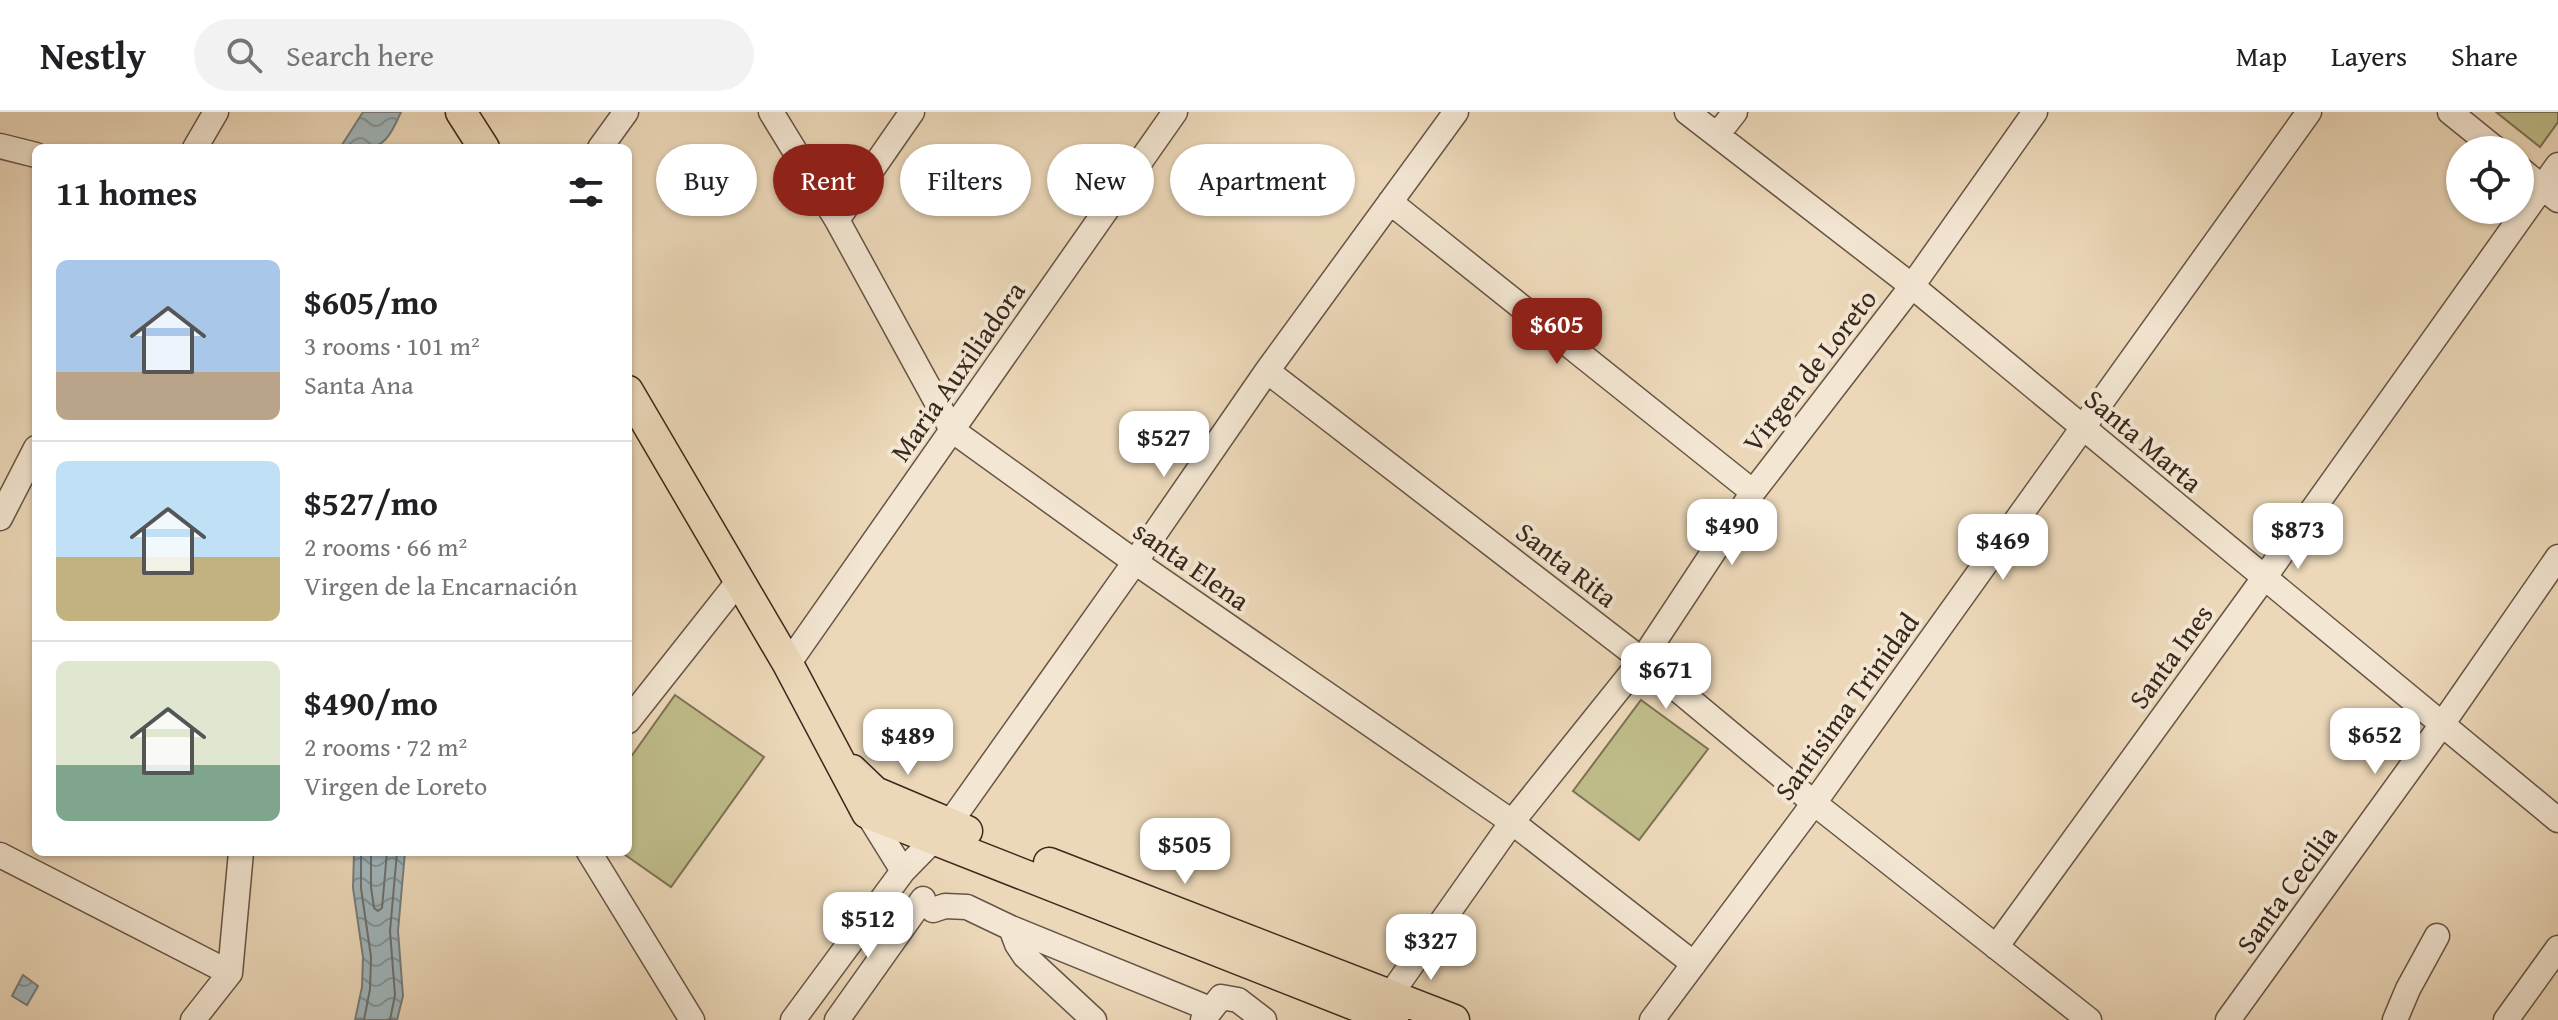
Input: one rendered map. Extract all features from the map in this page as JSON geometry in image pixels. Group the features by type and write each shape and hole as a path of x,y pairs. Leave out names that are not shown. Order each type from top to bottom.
{"main road":[{"path":"461,112 481,144"},
{"path":"632,398 788,664 867,813 941,832 1386,1009 1454,1020"},
{"path":"836,754 875,792 941,832"}],"street":[{"path":"197,144 216,112"},
{"path":"603,144 626,112"},
{"name":"santa Elena","path":"771,112 837,220 952,430 1135,562 1512,822 1694,964"},
{"path":"837,220 912,112"},
{"name":"Maria Auxiliadora","path":"788,664 1175,112"},
{"path":"793,1020 903,871 941,832 1135,562 1267,371 1456,112"},
{"name":"Santa Marta","path":"1687,112 1912,286 2558,820"},
{"path":"1717,135 1735,112"},
{"name":"Virgen de Loreto","path":"1386,1009 1512,822 1642,660 1753,492 1912,286 2035,112"},
{"name":"Santisima Trinidad","path":"1652,1020 1814,803 2309,112"},
{"path":"2450,112 2480,136"},
{"path":"0,146 32,154"},
{"name":"Santa Ines","path":"1996,947 2264,578 2550,193 2558,165"},
{"path":"2534,180 2550,193"},
{"path":"1390,202 1753,492"},
{"name":"Santa Rita","path":"1267,371 1642,660 1814,803 2089,1020"},
{"path":"0,518 32,456"},
{"name":"Santa Cecilia","path":"2228,1020 2443,723 2558,557"},
{"path":"632,716 738,582"},
{"path":"867,813 903,871"},
{"path":"0,855 230,973"},
{"path":"193,1020 230,973 241,856"},
{"path":"591,856 692,1020"},
{"path":"837,1020 928,905 967,907 1206,1015 1221,997 1229,997 1238,1000 1264,1020"},
{"path":"1011,928 1025,956 1094,1020"},
{"path":"2395,1020 2437,936"},
{"path":"2506,1020 2558,948"}],"shaded area":[{"path":"2496,112 2558,112 2558,122 2540,147 2534,142 2534,136 2526,136"},
{"path":"675,695 764,757 671,887 627,856 632,856 632,755"},
{"path":"1641,700 1708,749 1639,840 1573,791"}],"water":[{"path":"363,112 401,112 390,134 379,144 343,144"},
{"path":"354,856 405,856 398,931 403,996 397,1020 355,1020 362,987 363,957 353,888"},
{"path":"23,975 38,986 27,1005 12,996"}]}
